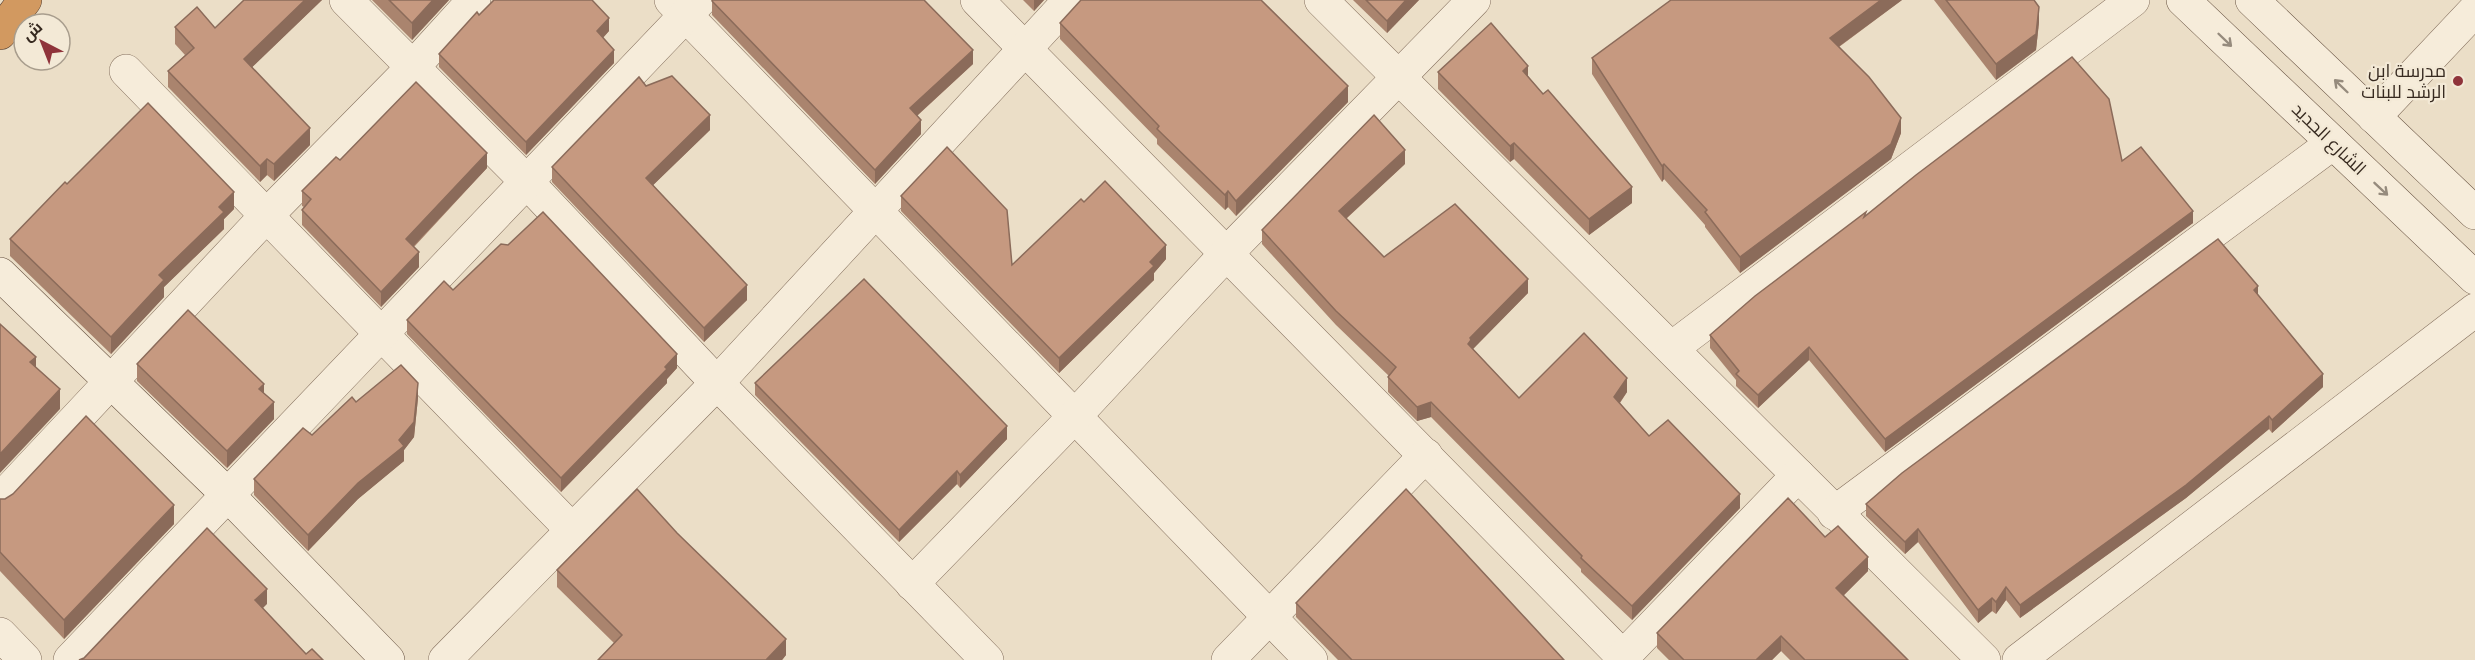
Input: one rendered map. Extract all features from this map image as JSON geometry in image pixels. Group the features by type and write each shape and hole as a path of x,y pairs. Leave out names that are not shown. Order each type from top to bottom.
{"highway":[{"path":"0,33 25,0"}],"street":[{"path":"346,0 526,182 987,660"},
{"path":"0,500 266,216 413,67 474,0"},
{"path":"977,0 1426,455 1623,659 1798,475"},
{"path":"445,660 717,382 1070,0"},
{"path":"1321,0 1984,660"},
{"path":"912,584 1075,416 1226,254 1474,0"},
{"path":"1672,348 2133,0"},
{"name":"الشارع الجديد","path":"2182,0 2475,278"},
{"path":"2252,0 2475,213"},
{"path":"70,660 526,182 686,5 875,210 1311,660"},
{"path":"2374,117 2475,10"},
{"path":"126,71 573,531"},
{"path":"1834,513 2333,143"},
{"path":"0,274 227,494 388,660"},
{"path":"2019,660 2475,310"},
{"path":"1228,660 1426,455"},
{"path":"0,634 25,660"}],"building":[{"path":"244,0 305,0 244,59 310,128 274,164 267,159 260,166 168,71 194,48 175,27 197,7 215,28"},
{"path":"389,0 433,0 412,23"},
{"path":"494,0 592,0 609,18 597,31 614,50 526,142 439,54 477,12 479,15"},
{"path":"712,0 924,0 973,50 910,108 921,120 875,170"},
{"path":"1081,0 1261,0 1348,86 1236,201 1228,191 1225,195 1157,129 1159,126 1060,23"},
{"path":"1366,0 1406,0 1387,21"},
{"path":"1671,0 1881,0 1830,38 1869,77 1901,118 1891,144 1740,257 1705,212 1707,210 1664,164 1662,166 1592,58"},
{"path":"1946,0 2034,0 2039,7 2036,34 1996,64"},
{"path":"1491,23 1528,66 1523,71 1543,94 1548,90 1632,187 1589,219 1514,143 1510,146 1438,72"},
{"path":"2072,57 2109,99 2122,161 2141,147 2193,211 1885,439 1809,347 1758,395 1736,374 1739,371 1710,335 1755,296 1866,212 1864,217"},
{"path":"672,76 710,115 646,178 747,285 704,328 552,167 639,77 646,86"},
{"path":"416,82 487,153 406,239 419,252 381,292 302,210 311,199 302,191 336,157 340,160"},
{"path":"148,103 234,192 219,207 224,212 159,275 164,280 111,337 10,239 65,182 67,184"},
{"path":"1374,115 1405,150 1339,211 1384,257 1455,204 1528,279 1470,338 1468,344 1519,398 1584,333 1627,378 1614,397 1649,436 1668,420 1740,494 1632,606 1581,558 1582,556 1431,402 1417,407 1388,377 1396,367 1336,311 1262,230"},
{"path":"947,147 1007,210 1012,265 1081,199 1084,202 1105,181 1166,245 1150,262 1154,266 1059,358 901,196"},
{"path":"543,212 677,354 665,367 667,369 561,478 407,320 444,281 453,290 501,244 508,245"},
{"path":"2218,239 2258,286 2254,290 2323,374 2272,420 2269,416 2186,485 2020,605 2006,587 1996,602 1992,598 1978,610 1918,529 1905,542 1866,504 1902,473"},
{"path":"864,279 1007,426 960,475 957,471 899,530 755,383"},
{"path":"188,310 264,384 259,389 274,402 227,451 137,364"},
{"path":"0,324 36,357 30,362 60,389 0,454"},
{"path":"401,365 418,383 414,422 399,440 404,446 358,483 308,535 254,479 303,428 312,435 352,397 356,402"},
{"path":"86,416 174,505 64,620 0,552 0,499 13,494"},
{"path":"637,489 677,533 786,639 766,660 598,660 622,635 557,570"},
{"path":"1406,489 1564,660 1352,660 1296,603"},
{"path":"1788,498 1825,537 1838,526 1868,557 1836,588 1908,660 1805,660 1781,636 1756,660 1684,660 1657,633"},
{"path":"207,528 267,589 255,600 306,654 312,649 323,660 79,660 84,658"}],"place":[{"name":"مدرسة ابن الرشد للبنات","path":"2458,81"}]}
